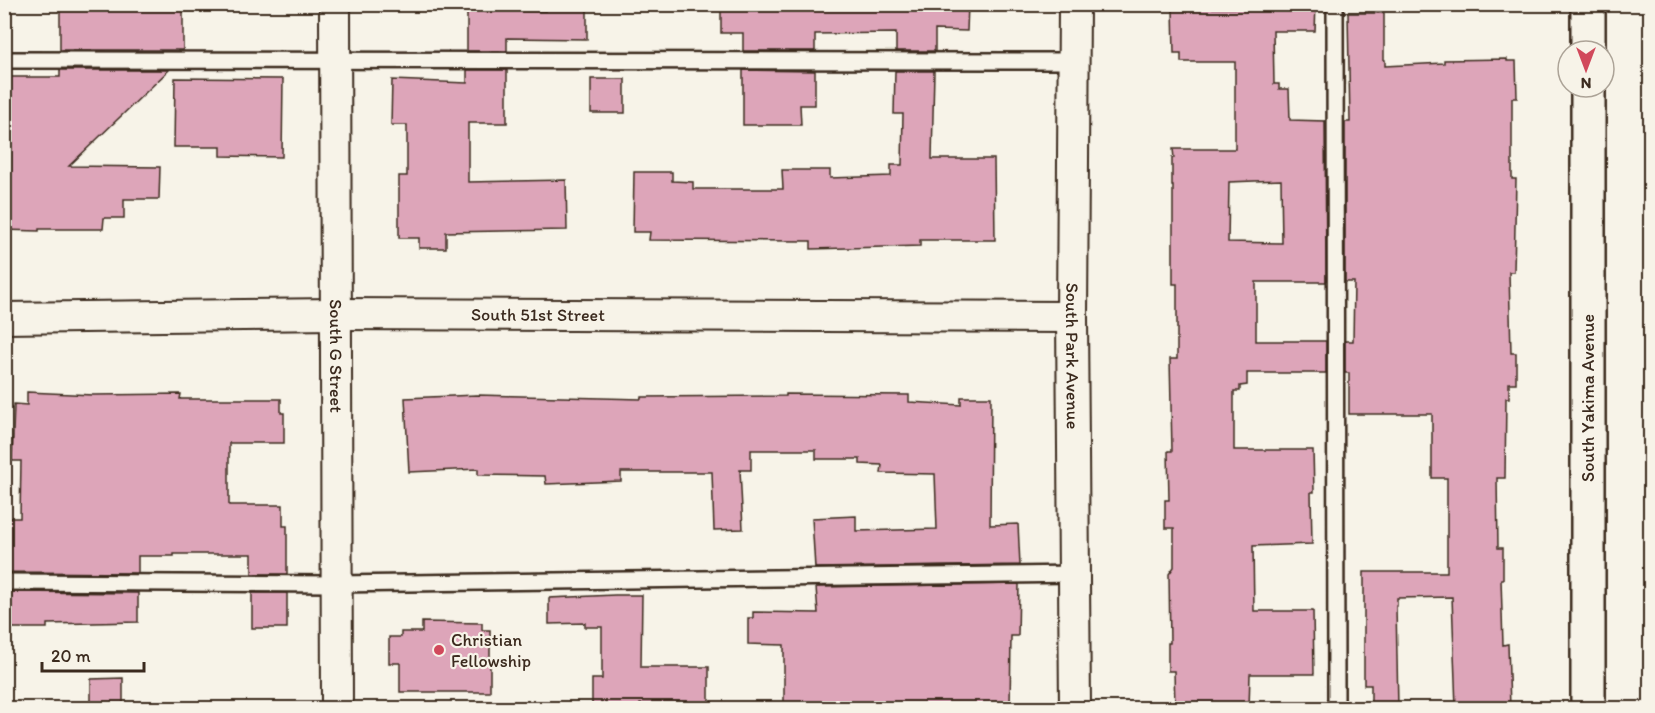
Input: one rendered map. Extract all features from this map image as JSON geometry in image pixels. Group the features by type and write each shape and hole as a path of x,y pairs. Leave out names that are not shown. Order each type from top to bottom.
{"main road":[{"path":"1588,4 1588,39"},
{"name":"South Yakima Avenue","path":"1588,99 1588,708"}],"street":[{"name":"South G Street","path":"335,4 337,708"},
{"name":"South Park Avenue","path":"1074,4 1072,317 1075,708"},
{"name":"South 51st Street","path":"4,318 335,314 1072,317"}],"lane":[{"path":"1335,4 1336,708"},
{"path":"4,60 1074,61"},
{"path":"4,582 336,584 1074,574"}],"building":[{"path":"546,4 587,4 587,39 507,38 507,51 467,51 467,11 546,11"},
{"path":"721,4 968,4 967,31 935,30 935,51 896,51 896,33 815,34 815,51 743,51 743,33 721,33"},
{"path":"1271,4 1316,4 1315,31 1273,31 1274,84 1279,84 1279,89 1289,89 1290,120 1325,121 1326,282 1256,282 1256,341 1326,341 1326,373 1247,373 1247,385 1240,386 1240,391 1234,391 1234,450 1313,450 1312,544 1253,546 1254,611 1313,611 1314,674 1250,674 1249,708 1175,708 1174,671 1168,671 1169,574 1174,567 1174,528 1165,528 1165,500 1169,500 1168,451 1172,451 1170,359 1177,359 1177,284 1173,284 1172,158 1174,158 1173,149 1235,149 1235,62 1181,62 1181,53 1174,53 1173,8 1271,8","holes":["1281,180 1282,243 1228,242 1229,182"]},
{"path":"60,6 183,6 183,50 60,50"},
{"path":"1348,13 1384,13 1385,66 1444,63 1444,60 1507,59 1507,61 1516,61 1517,98 1512,98 1512,179 1516,179 1514,272 1509,272 1511,353 1516,353 1516,383 1509,383 1509,398 1506,398 1505,478 1497,478 1498,548 1503,548 1503,579 1501,579 1503,645 1508,644 1510,708 1456,708 1452,597 1397,598 1398,708 1371,708 1371,685 1364,685 1364,572 1447,572 1447,478 1432,478 1432,414 1349,414 1349,373 1345,373 1345,341 1353,341 1354,282 1345,282 1345,122 1350,122"},
{"path":"60,70 169,70 69,166 160,167 159,199 124,199 124,218 104,218 103,229 4,230 4,77 60,77"},
{"path":"467,70 507,70 507,123 468,123 468,182 566,180 567,230 446,232 446,248 419,248 419,238 399,238 399,176 407,176 407,125 391,125 392,80 467,83"},
{"path":"743,70 815,71 815,105 800,105 801,125 743,125"},
{"path":"895,71 934,71 932,159 994,159 995,240 920,240 920,246 811,249 811,241 649,240 650,232 633,232 634,172 672,172 672,181 693,182 693,189 783,189 782,170 830,170 830,178 891,176 891,165 902,165 903,114 894,114"},
{"path":"175,78 283,79 282,157 221,156 221,147 174,147"},
{"path":"591,79 625,79 625,113 591,113"},
{"path":"27,392 93,395 181,394 180,399 281,399 281,413 284,413 284,443 229,443 229,505 283,505 283,526 287,526 287,574 252,574 252,554 138,556 138,573 7,572 7,518 20,518 21,461 12,461 14,404 27,405"},
{"path":"786,394 909,395 909,402 961,405 961,397 991,397 990,525 1018,524 1020,565 815,568 812,518 856,516 856,531 937,529 935,474 881,473 882,465 860,464 860,459 816,459 816,450 751,450 751,470 740,470 743,529 714,530 712,472 621,472 621,481 546,484 545,476 478,475 478,469 409,472 405,398 477,395 641,399 641,397 786,396"},
{"path":"1019,584 1018,636 1011,636 1010,708 784,708 784,645 748,644 748,618 753,618 753,612 818,613 816,587"},
{"path":"7,592 138,593 138,622 47,624 47,628 4,628 4,601 7,601"},
{"path":"252,593 287,593 287,628 252,628"},
{"path":"642,595 641,667 709,667 709,704 640,704 640,708 592,708 592,679 602,679 602,627 585,627 585,623 549,624 549,598"},
{"name":"Christian Fellowship","path":"422,622 482,623 482,630 490,630 490,692 400,692 400,663 389,663 389,637 401,637 401,632 422,632"},
{"path":"123,678 123,708 91,708 91,679"}],"place":[{"name":"Christian Fellowship","path":"439,650"}]}
